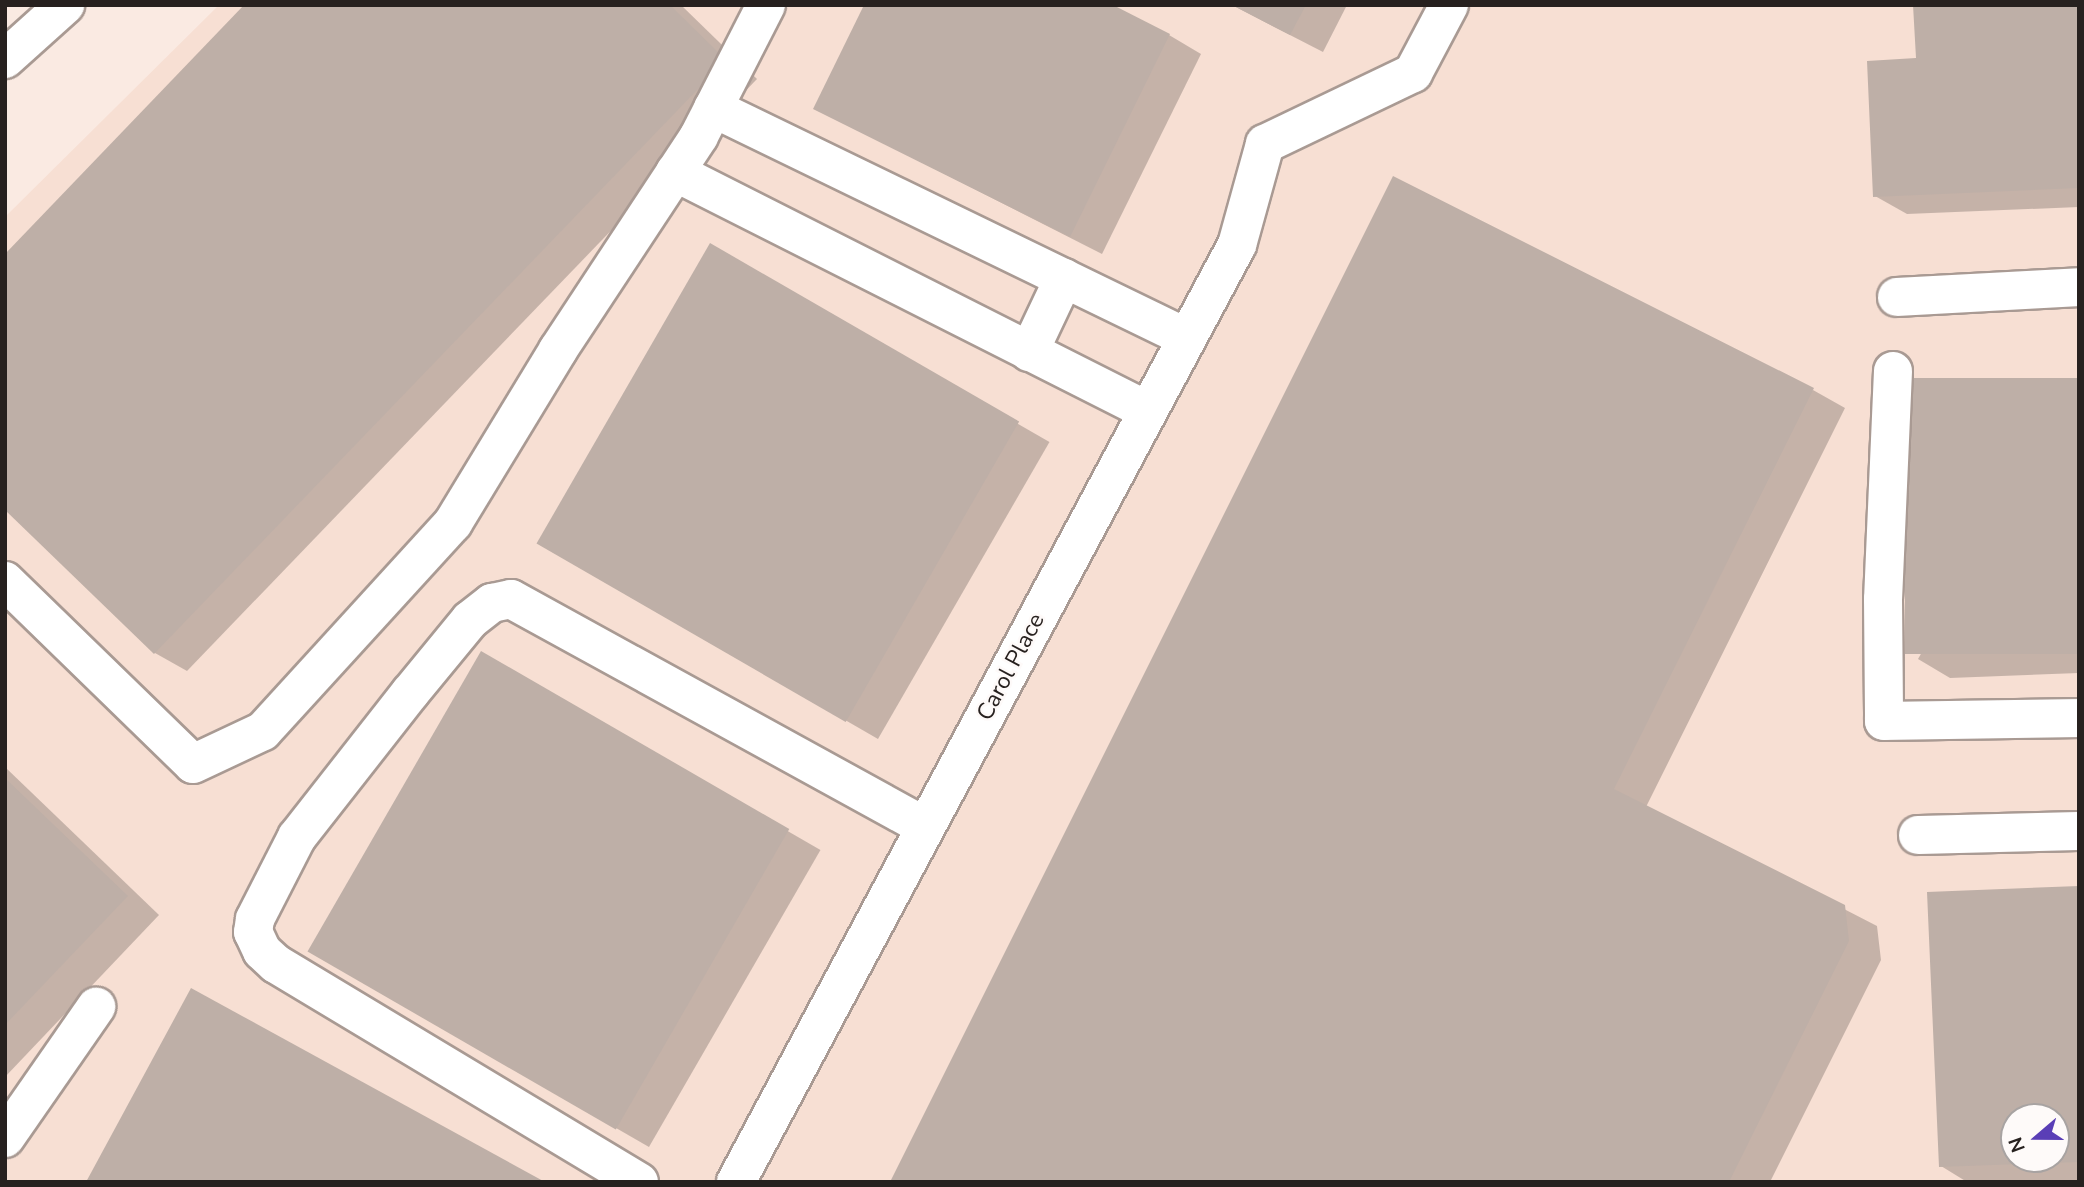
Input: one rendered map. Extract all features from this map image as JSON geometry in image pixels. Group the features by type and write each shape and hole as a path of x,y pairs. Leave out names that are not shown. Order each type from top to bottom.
{"street":[{"path":"5,59 65,5"},
{"path":"5,581 193,764 263,731 453,523 675,172 713,108 766,5"},
{"name":"Carol Place","path":"736,1182 1237,244 1265,145 1413,73 1449,5"},
{"path":"713,108 1187,338"},
{"path":"675,172 1148,411"},
{"path":"1029,352 1064,278"},
{"path":"1897,297 2079,287"},
{"path":"1893,372 1884,599 1885,721 2079,719"},
{"path":"639,1182 276,964 253,932 255,919 297,837 410,693 470,620 492,603 511,599 925,827"},
{"path":"1919,835 2079,831"},
{"path":"5,1138 96,1007"}],"shaded area":[{"path":"219,5 2079,5 2079,1182 5,1182 5,217"}],"building":[{"path":"244,5 670,5 726,60 154,654 5,510 5,254"},
{"path":"864,5 1113,5 1170,34 1070,237 813,109"},
{"path":"1232,5 1306,5 1290,35"},
{"path":"1913,5 2079,5 2079,188 1873,197 1867,61 1916,58"},
{"path":"1393,176 1814,388 1614,789 1845,905 1849,941 1729,1182 890,1182"},
{"path":"710,243 1019,421 846,722 536,544"},
{"path":"1905,378 2079,378 2079,654 1905,654"},
{"path":"481,651 789,829 616,1130 308,952"},
{"path":"5,778 128,896 5,1025"},
{"path":"2079,886 2079,1162 2070,1162 2070,1103 2000,1103 2000,1165 1939,1167 1927,892"},
{"path":"191,988 545,1182 86,1182"}]}
